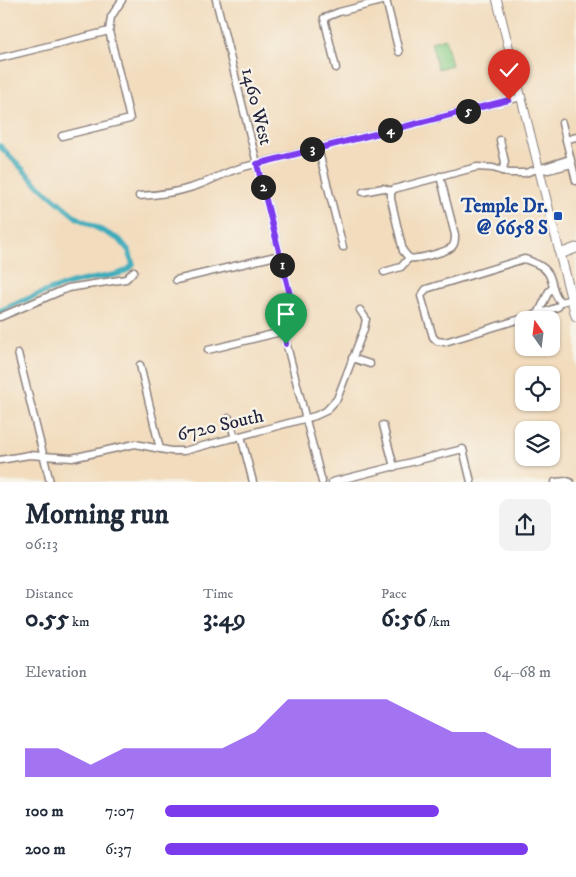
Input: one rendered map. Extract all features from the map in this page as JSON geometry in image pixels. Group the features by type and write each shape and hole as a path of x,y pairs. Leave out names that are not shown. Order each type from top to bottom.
{"main road":[{"path":"576,248 560,254 576,316"}],"street":[{"path":"62,136 130,119 109,31 111,17 122,0"},
{"name":"1460 West","path":"216,0 280,254 290,300 285,332 286,344 322,482"},
{"path":"336,68 324,18 339,12 386,0 399,52"},
{"path":"497,0 560,254"},
{"path":"0,58 109,31"},
{"path":"138,196 168,193 193,187 228,171 521,97"},
{"path":"562,123 576,181"},
{"path":"566,140 576,137"},
{"path":"500,140 505,162 502,171"},
{"path":"318,148 343,247"},
{"path":"363,192 383,188 392,191 401,186 477,167 516,173 571,161"},
{"path":"392,191 391,199 403,251 409,258 416,259 450,248 454,243 455,235 440,176"},
{"path":"176,280 280,254"},
{"path":"384,272 403,266 409,258"},
{"path":"515,321 445,342 437,341 433,337 421,296 426,289 524,259 546,269 550,274 557,298 561,302"},
{"path":"0,317 68,288 126,279 134,271"},
{"path":"539,311 548,291 553,288"},
{"path":"547,311 558,307 561,302 572,300"},
{"name":"6720 South","path":"0,460 29,455 72,458 135,444 171,451 184,450 321,414 333,405 337,399 366,318 360,310"},
{"path":"208,350 285,332"},
{"path":"18,353 50,482"},
{"path":"352,358 370,364"},
{"path":"140,365 160,448"},
{"path":"229,418 238,437 253,482"},
{"path":"383,425 394,467"},
{"path":"332,482 463,449 471,482"},
{"path":"554,482 570,482"}],"green space":[{"path":"445,38 452,65 438,69 431,42"}],"waterway":[{"path":"0,146 36,183 76,217 120,240 129,251 133,265 121,273 60,287 0,311"}],"place":[{"name":"Temple Dr. @ 6658 S","path":"558,216"}],"route":[{"path":"286,344 285,332 290,307 290,295 257,164 509,100"}]}
